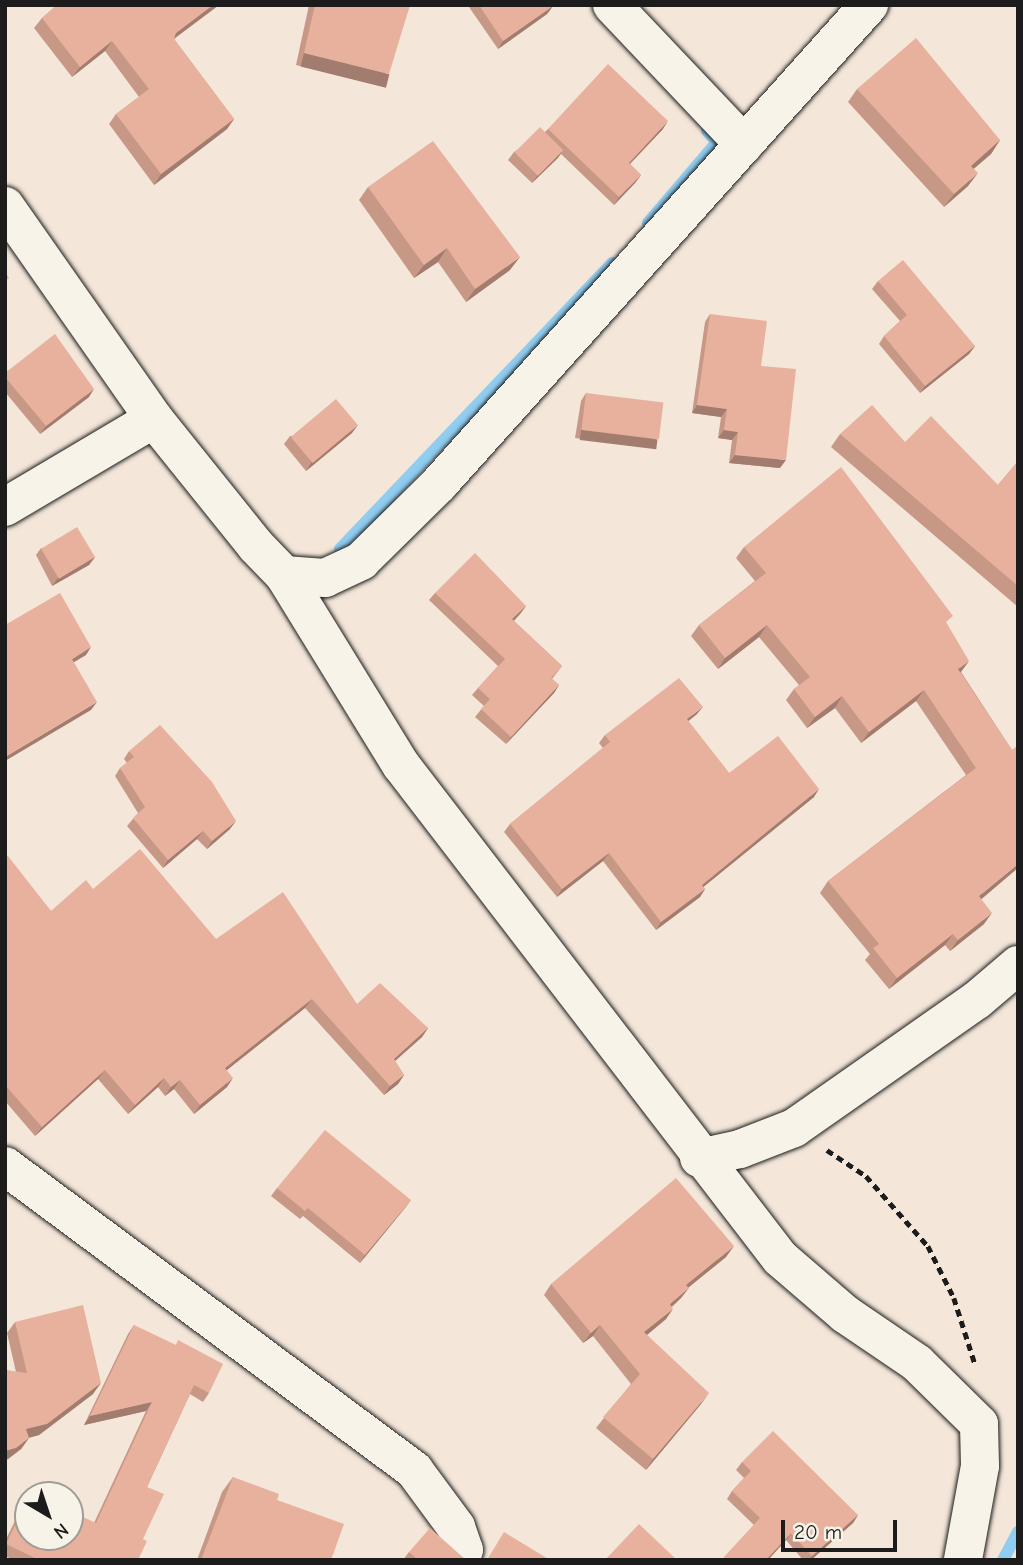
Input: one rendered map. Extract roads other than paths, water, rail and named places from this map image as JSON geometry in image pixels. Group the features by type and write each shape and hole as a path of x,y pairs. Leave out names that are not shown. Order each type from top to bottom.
{"street":[{"path":"612,5 744,144"},
{"path":"284,575 325,578 362,561 439,484 869,5"},
{"path":"5,206 154,419 284,575 401,765 699,1158 780,1258 845,1314 917,1363 979,1424 980,1466 963,1560"},
{"path":"5,507 154,419"},
{"path":"699,1158 740,1149 794,1128 977,1000 1018,965"},
{"path":"5,1166 414,1470 457,1527 464,1550 460,1560"}],"waterway":[{"path":"648,223 717,142 707,131"},
{"path":"340,549 612,263"},
{"path":"1003,1560 1018,1532"}]}
